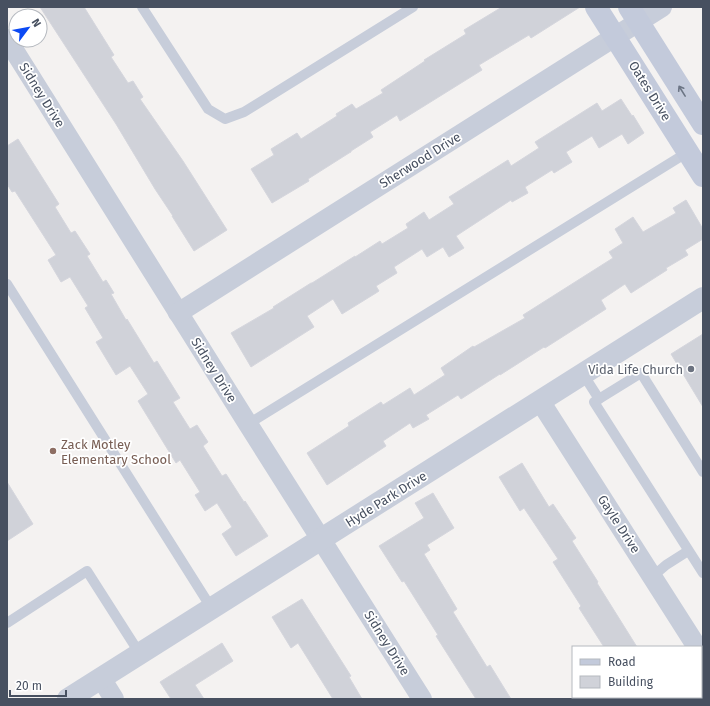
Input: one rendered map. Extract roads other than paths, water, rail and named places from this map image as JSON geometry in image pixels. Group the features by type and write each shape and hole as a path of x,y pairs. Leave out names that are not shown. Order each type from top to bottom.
{"main road":[{"name":"Oates Drive","path":"596,7 703,176"},
{"name":"Oates Drive","path":"634,15 703,124"}],"street":[{"name":"Sherwood Drive","path":"178,313 615,36 634,15 662,7"},
{"name":"Sidney Drive","path":"7,39 422,699"},
{"name":"Hyde Park Drive","path":"68,699 703,298"},
{"name":"Gayle Drive","path":"540,401 696,646"},
{"path":"101,678 114,699"}],"lane":[{"path":"142,7 208,110 225,118 244,112 413,7"},
{"path":"248,424 688,152"},
{"path":"7,284 212,609"},
{"path":"703,472 641,372 594,402 703,573"},
{"path":"583,374 599,399"},
{"path":"652,576 688,551"},
{"path":"7,623 87,571 140,654"}],"place":[{"name":"Vida Life Church","path":"691,369"},
{"name":"Zack Motley Elementary School","path":"53,451"}]}
